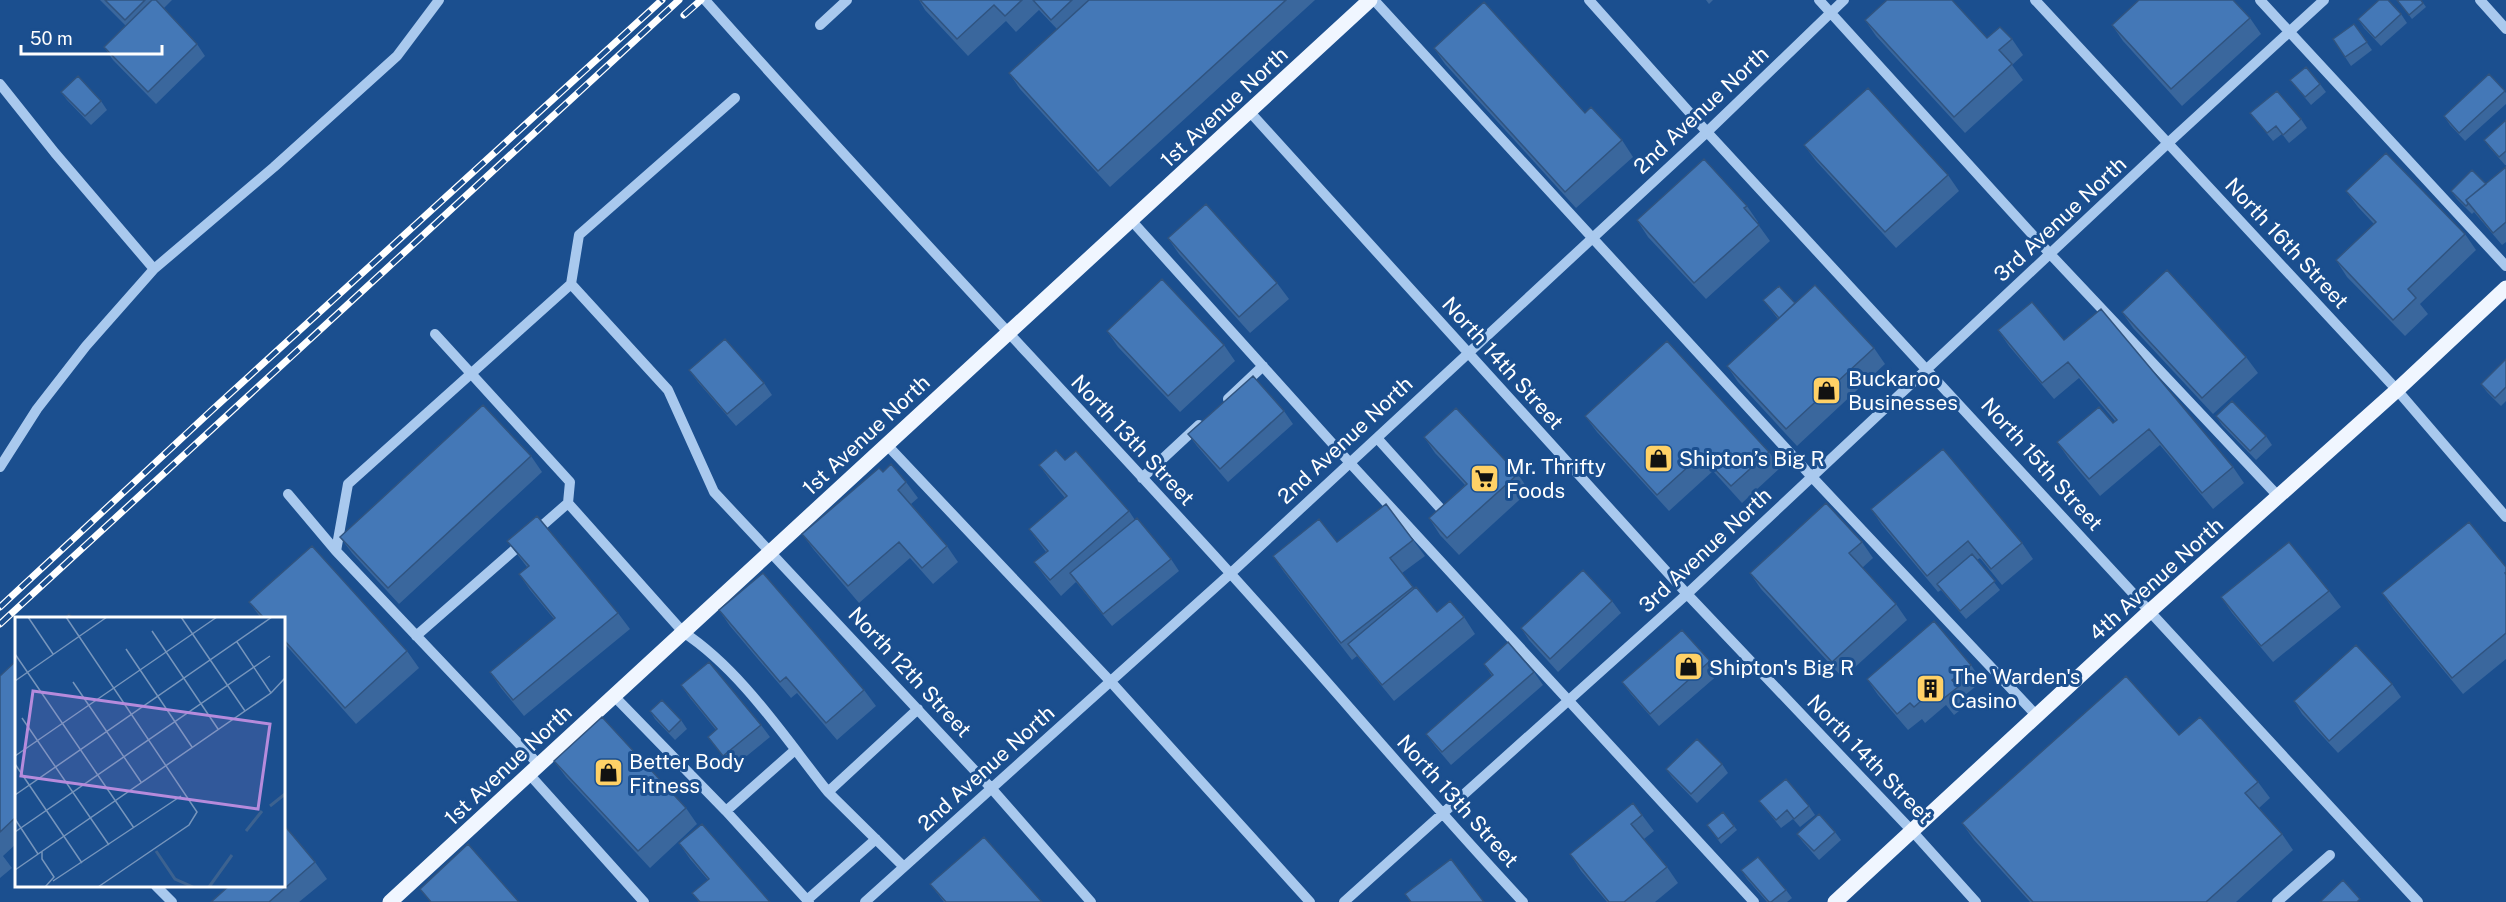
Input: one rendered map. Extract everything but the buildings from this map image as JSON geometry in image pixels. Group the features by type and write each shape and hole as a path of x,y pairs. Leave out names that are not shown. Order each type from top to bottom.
{"main road":[{"name":"1st Avenue North","path":"390,902 1372,0"},
{"name":"4th Avenue North","path":"1835,902 2150,611 2397,390 2506,288"}],"street":[{"path":"0,467 37,410 86,346 154,269 274,167 397,57 439,0"},
{"path":"820,25 848,0"},
{"path":"1372,0 1812,477 2037,716"},
{"name":"North 15th Street","path":"1589,0 1707,132 1929,369 2418,902"},
{"path":"1819,0 2051,255 2278,496"},
{"name":"2nd Avenue North","path":"865,902 1230,574 1707,132 1844,0"},
{"name":"North 16th Street","path":"2035,0 2397,390 2506,517"},
{"path":"2260,0 2506,266"},
{"name":"3rd Avenue North","path":"1344,902 1686,594 2324,0"},
{"path":"2480,0 2506,28"},
{"name":"North 13th Street","path":"708,3 1008,334 1230,574 1442,815 1523,902"},
{"path":"0,84 55,153 154,269"},
{"path":"336,551 348,484 572,284 579,235 735,98"},
{"name":"North 14th Street","path":"1250,111 1686,594 1913,832 1976,902"},
{"path":"1131,220 1350,463 1754,902"},
{"name":"North 12th Street","path":"572,284 668,390 714,492 992,789 1090,902"},
{"path":"416,636 567,503 570,483 435,334"},
{"path":"1222,404 1263,366"},
{"path":"1142,478 1206,419"},
{"path":"1377,438 1441,509"},
{"path":"887,445 1111,682 1310,902"},
{"path":"288,494 336,551 416,636 534,769 644,902"},
{"path":"567,503 683,632 706,647 763,709 828,792 904,867"},
{"path":"614,696 726,811 808,901 876,839"},
{"path":"828,792 918,709"},
{"path":"726,811 795,750"},
{"path":"2277,902 2330,855"},
{"path":"158,887 172,902"}],"railway":[{"path":"0,607 211,411 662,0"},
{"path":"0,624 679,0"},
{"path":"684,15 701,0"}],"place":[{"name":"Buckaroo Businesses","path":"1827,390"},
{"name":"Shipton’s Big R","path":"1658,458"},
{"name":"Mr. Thrifty Foods","path":"1485,478"},
{"name":"Shipton's Big R","path":"1688,667"},
{"name":"The Warden's Casino","path":"1930,688"},
{"name":"Better Body Fitness","path":"608,773"}]}
